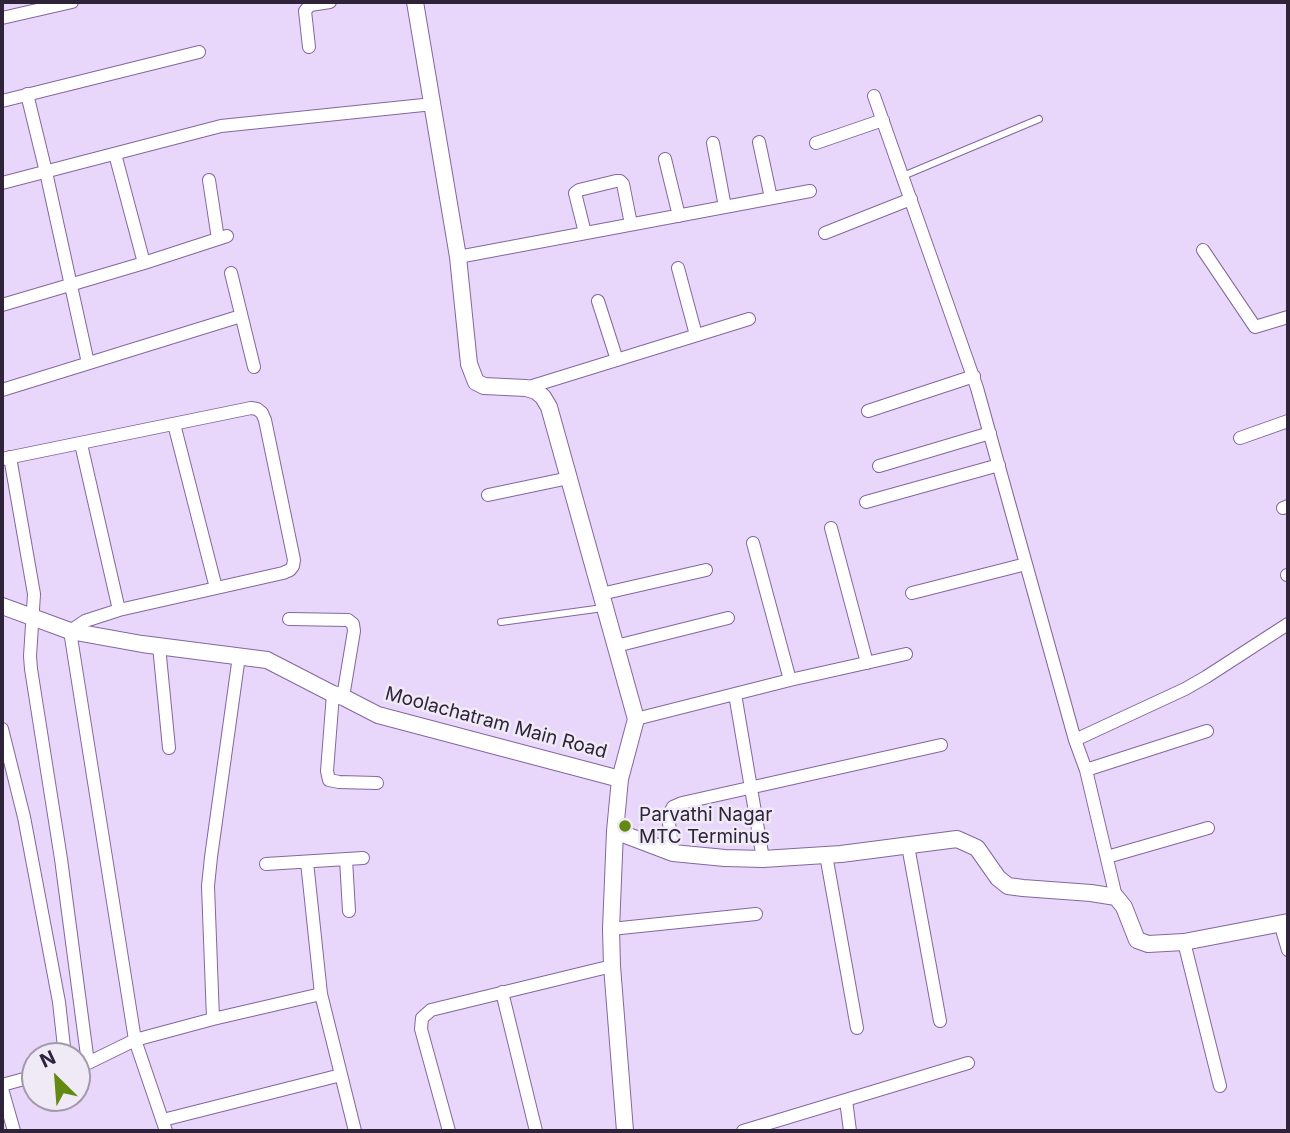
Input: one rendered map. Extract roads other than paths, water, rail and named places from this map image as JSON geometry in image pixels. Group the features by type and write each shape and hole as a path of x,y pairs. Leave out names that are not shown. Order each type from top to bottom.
{"street":[{"path":"2,18 72,2"},
{"path":"309,47 305,11 310,5 330,2"},
{"path":"415,2 458,257 472,374 477,382 484,386 536,391 549,407 636,719 620,779 611,929 625,1131"},
{"path":"2,101 199,52"},
{"path":"27,94 88,363"},
{"path":"874,96 974,376 1075,740 1086,770 1116,897 1124,907 1137,940 1148,944 1184,942 1284,922 1288,950"},
{"path":"2,183 221,127 433,104"},
{"path":"816,144 883,120"},
{"path":"760,142 771,198"},
{"path":"713,143 725,207"},
{"path":"115,154 144,263"},
{"path":"665,159 679,216"},
{"path":"2,305 222,238 209,180"},
{"path":"585,233 575,193 616,181 623,184 631,225"},
{"path":"458,257 810,191"},
{"path":"825,233 911,199"},
{"path":"1203,250 1255,327 1288,317"},
{"path":"678,268 696,335"},
{"path":"231,273 254,367"},
{"path":"598,301 617,360"},
{"path":"2,390 241,316"},
{"path":"526,388 748,319"},
{"path":"868,411 974,376"},
{"path":"81,1042 61,859 31,669 34,594 6,458 251,408 262,413 264,419 294,560 290,570 119,610 85,621 70,631 135,1041 164,1126 341,1075"},
{"path":"1240,438 1288,421"},
{"path":"174,424 216,588"},
{"path":"879,466 990,433"},
{"path":"81,444 119,610"},
{"path":"866,502 999,465"},
{"path":"488,495 569,478"},
{"path":"831,528 867,663"},
{"path":"753,543 790,680"},
{"path":"912,593 1026,564"},
{"path":"603,601 706,570"},
{"name":"Moolachatram Main Road","path":"2,606 70,631 267,660 378,715 620,779"},
{"path":"616,646 728,618"},
{"path":"289,619 348,620 353,624 354,631 338,696 327,771 329,780 377,783"},
{"path":"1075,740 1206,677 1288,624"},
{"path":"159,646 169,748"},
{"path":"636,719 906,654"},
{"path":"213,1019 208,886 239,656"},
{"path":"735,694 763,859"},
{"path":"2,729 24,817 59,1002 63,1042"},
{"path":"1086,770 1207,731"},
{"path":"673,853 668,816 673,807 682,803 941,745"},
{"path":"1107,857 1209,828"},
{"path":"615,831 673,853 763,859 826,855 957,839 977,849 998,878 1008,886 1116,897"},
{"path":"908,846 940,1021"},
{"path":"826,855 857,1028"},
{"path":"267,864 363,858"},
{"path":"346,859 349,911"},
{"path":"307,862 321,994 355,1131"},
{"path":"611,929 756,915"},
{"path":"1184,942 1220,1086"},
{"path":"449,1131 421,1029 422,1018 431,1010 612,967"},
{"path":"502,992 536,1131"},
{"path":"91,1061 135,1041 213,1019 321,994"},
{"path":"743,1131 968,1063"},
{"path":"14,1131 2,1087 21,1081"},
{"path":"846,1100 850,1131"}],"lane":[{"path":"903,176 1039,118"},
{"path":"500,622 603,601"}],"place":[{"name":"Parvathi Nagar MTC Terminus","path":"625,826"}]}
